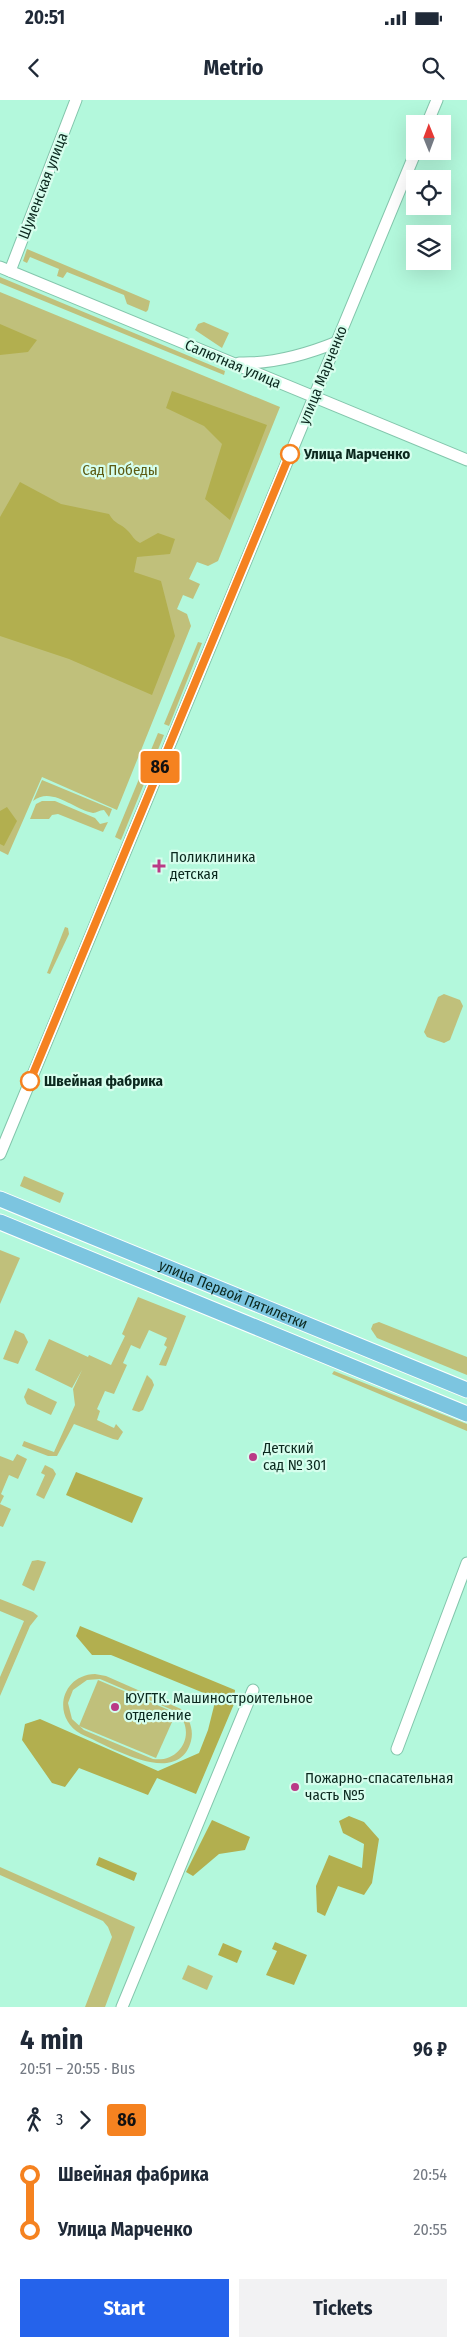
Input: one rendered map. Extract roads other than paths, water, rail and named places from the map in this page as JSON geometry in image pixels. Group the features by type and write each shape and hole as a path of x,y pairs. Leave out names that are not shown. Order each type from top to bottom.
{"main road":[{"name":"улица Первой Пятилетки","path":"0,1199 467,1390"},
{"name":"улица Первой Пятилетки","path":"0,1222 467,1414"}],"street":[{"name":"Шуменская улица","path":"5,269 76,100"},
{"path":"431,115 437,100"},
{"name":"улица Марченко","path":"0,1154 412,160"},
{"name":"Салютная улица","path":"5,269 467,460"},
{"path":"232,363 254,364 299,356 337,342"},
{"path":"397,1749 467,1562"},
{"path":"122,2007 254,1690"}],"place":[{"name":"Улица Марченко","path":"290,454"},
{"name":"Поликлиника детская","path":"159,866"},
{"name":"Швейная фабрика","path":"30,1081"},
{"name":"Детский сад № 301","path":"253,1457"},
{"name":"ЮУГТК. Машиностроительное отделение","path":"115,1707"},
{"name":"Пожарно-спасательная часть №5","path":"295,1787"}],"park label":[{"name":"Сад Победы","path":"120,470"}]}
